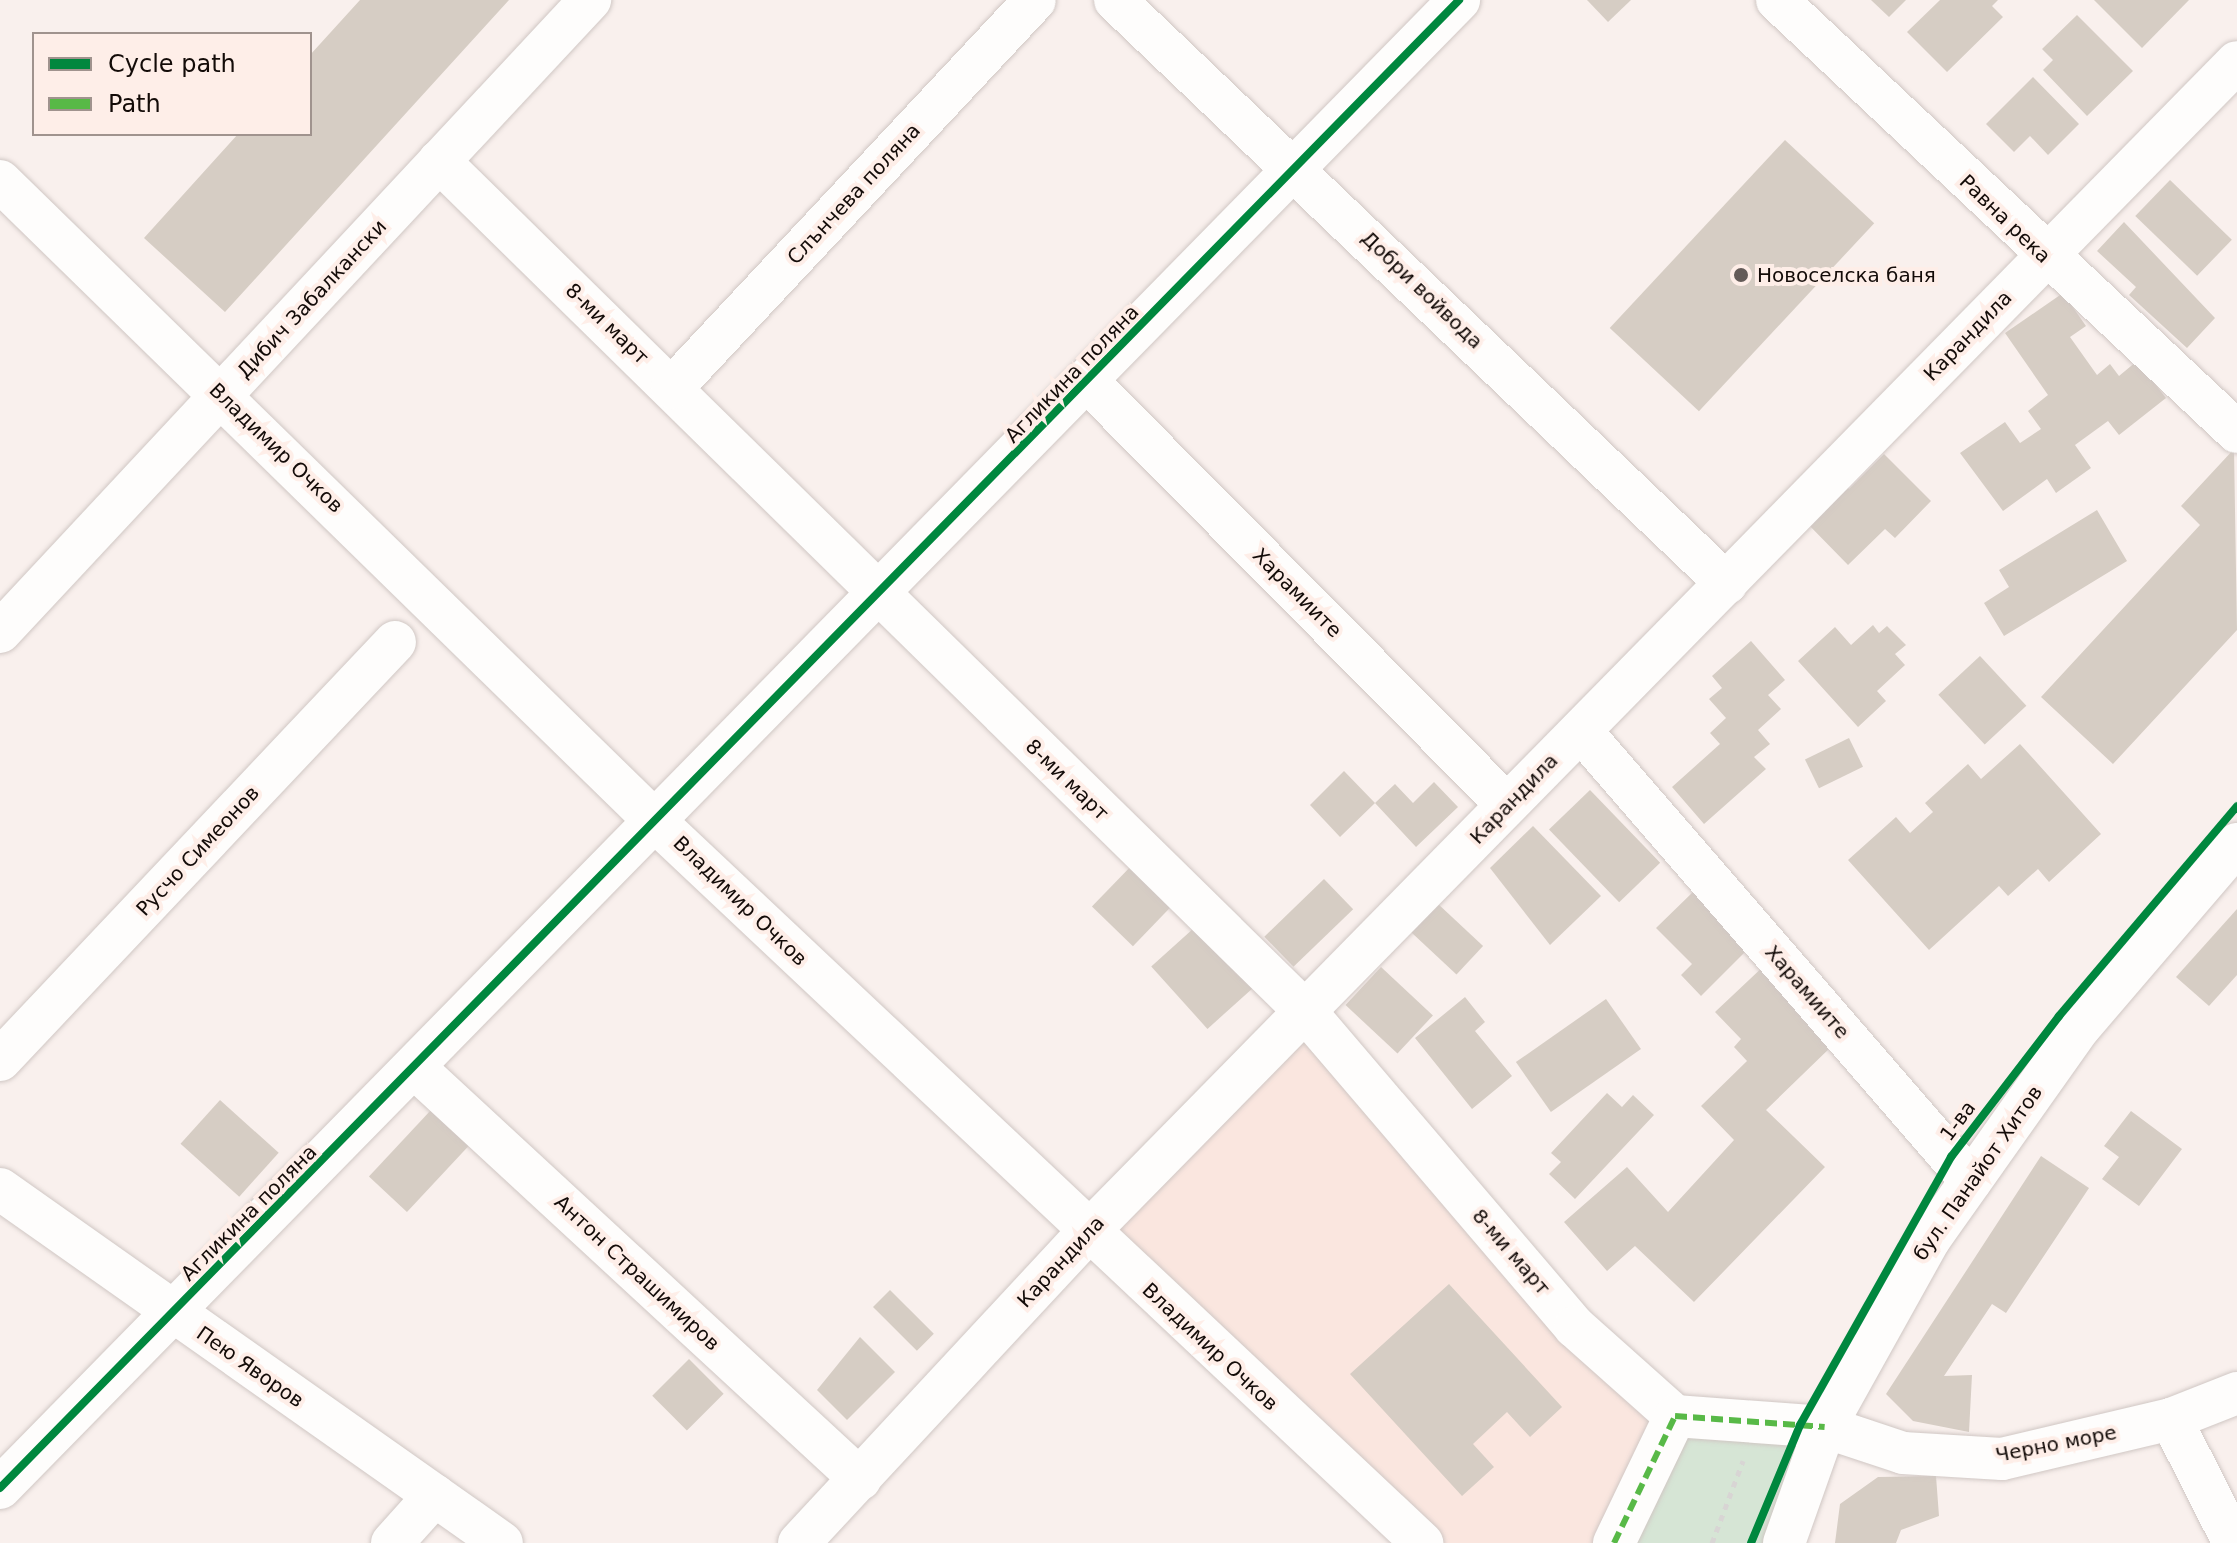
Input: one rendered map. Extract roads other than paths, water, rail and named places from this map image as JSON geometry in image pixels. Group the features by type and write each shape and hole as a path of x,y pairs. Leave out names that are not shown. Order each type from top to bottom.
{"street":[{"name":"Дибич Забалкански","path":"0,632 590,0"},
{"name":"Слънчева поляна","path":"672,388 1035,0"},
{"name":"Добри войвода","path":"1115,0 1296,167 1726,583"},
{"name":"Агликина поляна","path":"0,1488 657,823 1459,0"},
{"name":"Равна река","path":"1777,0 2045,258 2237,432"},
{"name":"Карандила","path":"799,1543 1087,1233 2237,62"},
{"name":"8-ми март","path":"439,161 672,388 878,596 1305,1011 1575,1327 1675,1416"},
{"name":"Владимир Очков","path":"0,181 657,823 1087,1233 1422,1543"},
{"name":"Харамиите","path":"1087,381 1507,805"},
{"name":"Русчо Симеонов","path":"0,1060 395,642"},
{"name":"Харамиите","path":"1581,731 1971,1181"},
{"name":"бул. Панайот Хитов","path":"1784,1543 1825,1427 1929,1240 2080,1027 2237,844"},
{"name":"Антон Страшимиров","path":"415,1068 860,1479"},
{"name":"Пею Яворов","path":"0,1189 502,1543"},
{"name":"Черно море","path":"1825,1427 1903,1453 2002,1459 2171,1419 2237,1393"},
{"path":"1614,1543 1675,1416 1825,1427"},
{"path":"2171,1419 2234,1543"},
{"path":"392,1543 435,1495"}],"place":[{"name":"Новоселска баня","path":"1741,275"}]}
